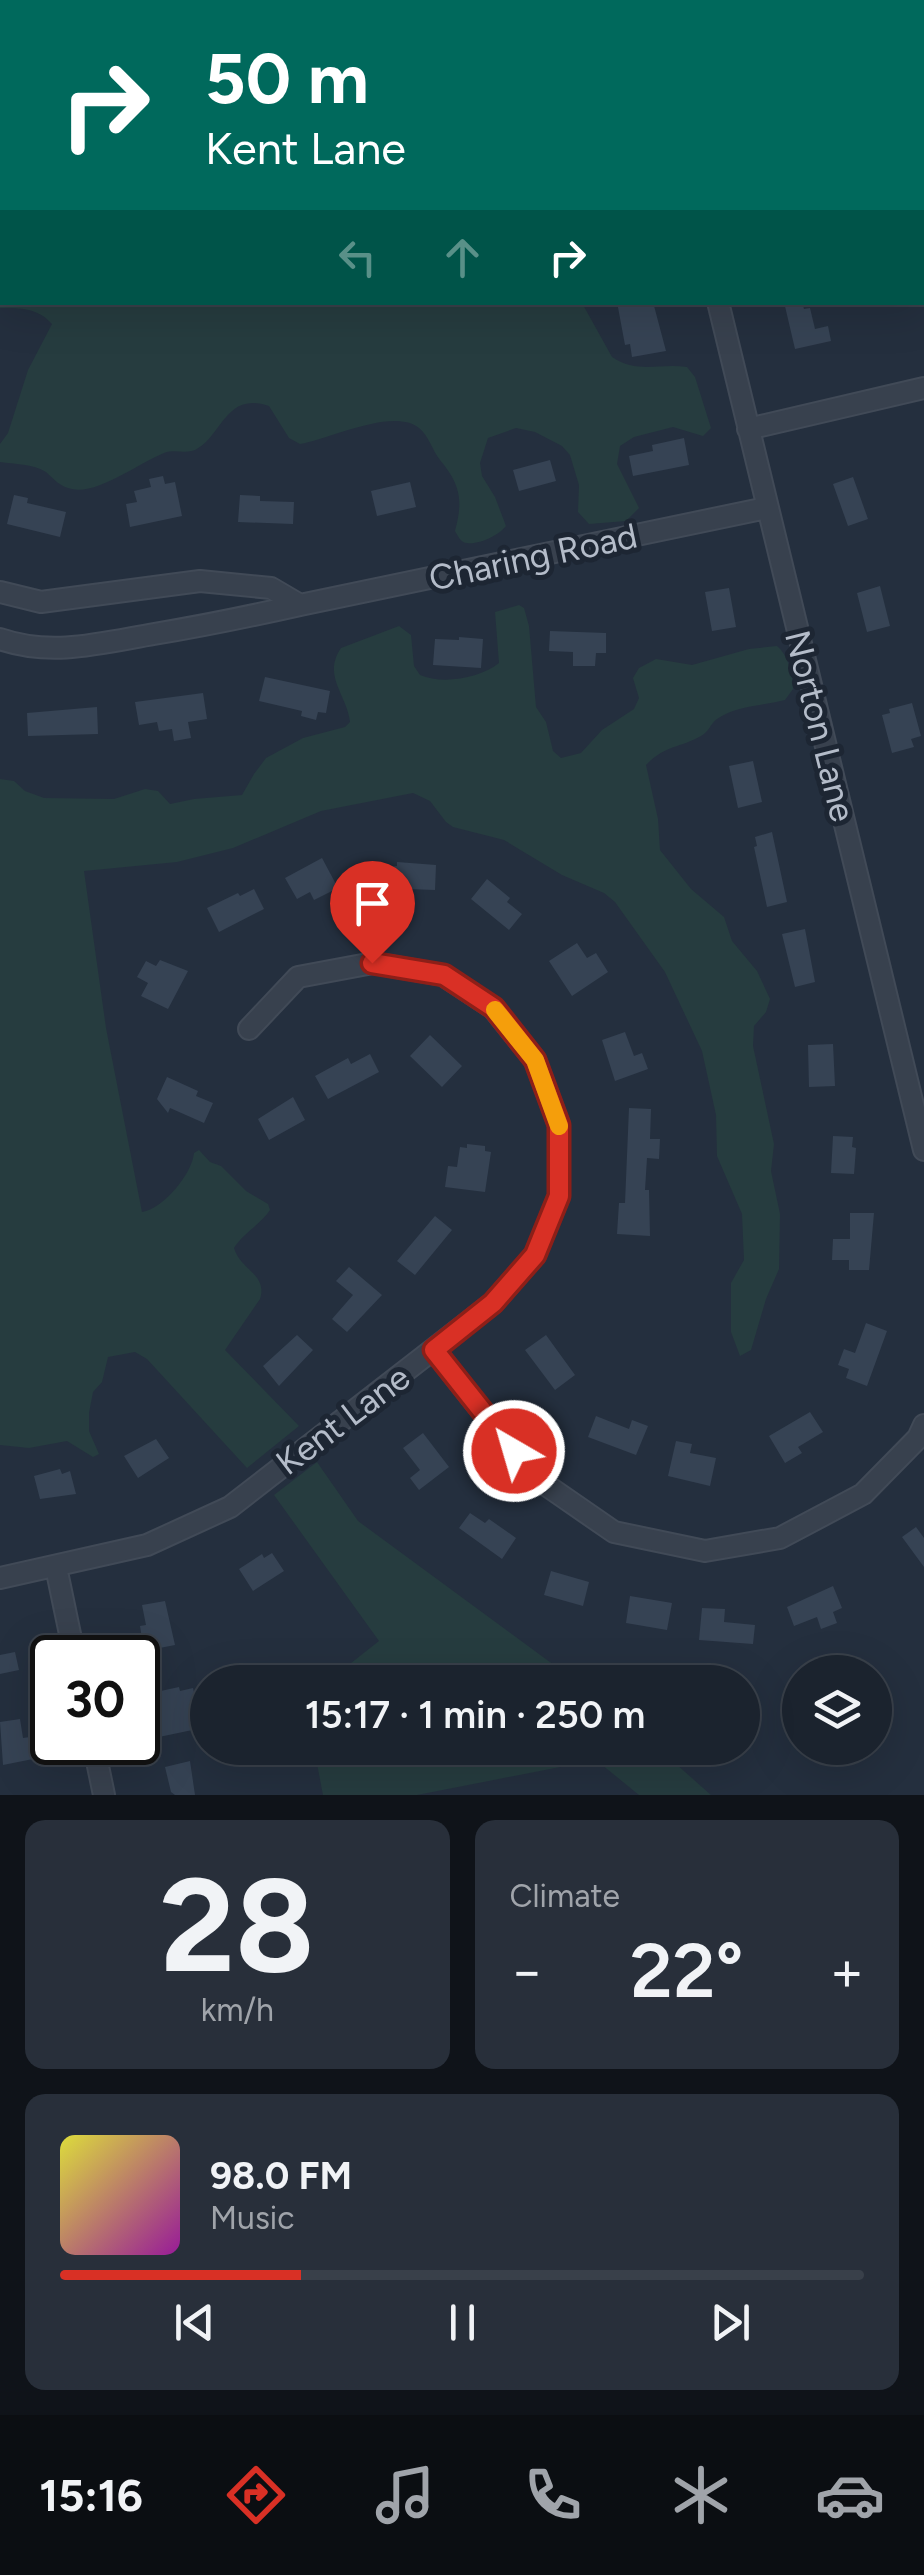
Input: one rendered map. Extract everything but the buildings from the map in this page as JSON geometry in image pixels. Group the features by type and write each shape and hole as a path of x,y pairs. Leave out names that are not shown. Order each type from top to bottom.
{"street":[{"name":"Norton Lane","path":"719,305 924,1150"},
{"path":"748,429 924,388"},
{"name":"Charing Road","path":"0,639 25,648 66,649 300,605 766,508"},
{"path":"0,592 41,602 200,581 271,588 300,605"},
{"name":"Kent Lane","path":"0,1578 147,1545 230,1507 493,1303 535,1255 559,1196 559,1125 535,1060 494,1008 444,975 372,963 298,976 249,1029"},
{"path":"434,1350 533,1476 614,1532 705,1551 780,1538 863,1494 922,1436"},
{"path":"56,1567 70,1635"},
{"path":"97,1765 104,1795"}],"green space":[{"path":"583,305 612,357 639,367 687,367 695,377 711,428 703,436 673,427 634,437 620,446 617,464 639,508 626,521 589,524 578,512 579,485 570,455 562,446 535,432 516,428 488,438 480,463 482,476 506,526 488,539 472,543 463,542 455,531 459,502 452,477 422,431 408,422 377,423 300,444 289,438 269,406 243,405 233,410 195,450 164,453 106,483 72,489 35,467 0,462 0,444 8,433 28,370 52,324 35,312 0,308"},
{"path":"519,605 524,608 529,626 536,707 546,722 553,751 561,758 581,753 602,730 634,709 639,698 633,678 639,668 656,659 692,665 749,649 777,646 789,665 793,689 785,700 725,714 704,734 666,750 646,765 658,819 660,850 691,889 724,917 732,941 757,971 770,999 766,1012 754,1026 753,1046 774,1144 771,1171 780,1214 779,1269 751,1350 740,1356 731,1332 731,1283 744,1260 742,1214 717,1156 716,1115 702,1051 665,972 615,902 604,893 562,875 504,840 453,827 430,801 413,793 321,811 233,848 177,862 84,871 106,1028 142,1212 159,1204 175,1189 199,1150 246,1191 268,1204 270,1210 234,1248 257,1278 261,1291 260,1299 225,1350 299,1426 247,1468 147,1359 135,1352 108,1357 102,1382 93,1392 89,1431 99,1454 93,1457 67,1441 29,1448 0,1445 0,779 14,781 25,791 44,798 114,799 145,789 158,791 170,804 242,795 266,758 303,738 345,727 350,722 335,677 341,648 399,626 411,635 414,666 420,675 450,680 472,676 499,663 495,612"},
{"path":"317,1462 358,1521 554,1665 349,1665 379,1641 274,1495"},
{"path":"317,1765 570,1765 417,1795 323,1795"},
{"path":"602,1765 677,1765 711,1795 639,1795"}],"slow traffic":[{"path":"495,1010 535,1060 559,1126"}],"route":[{"path":"372,963 444,975 494,1008 535,1060 559,1125 559,1196 535,1255 493,1303 434,1350 514,1451"}]}
